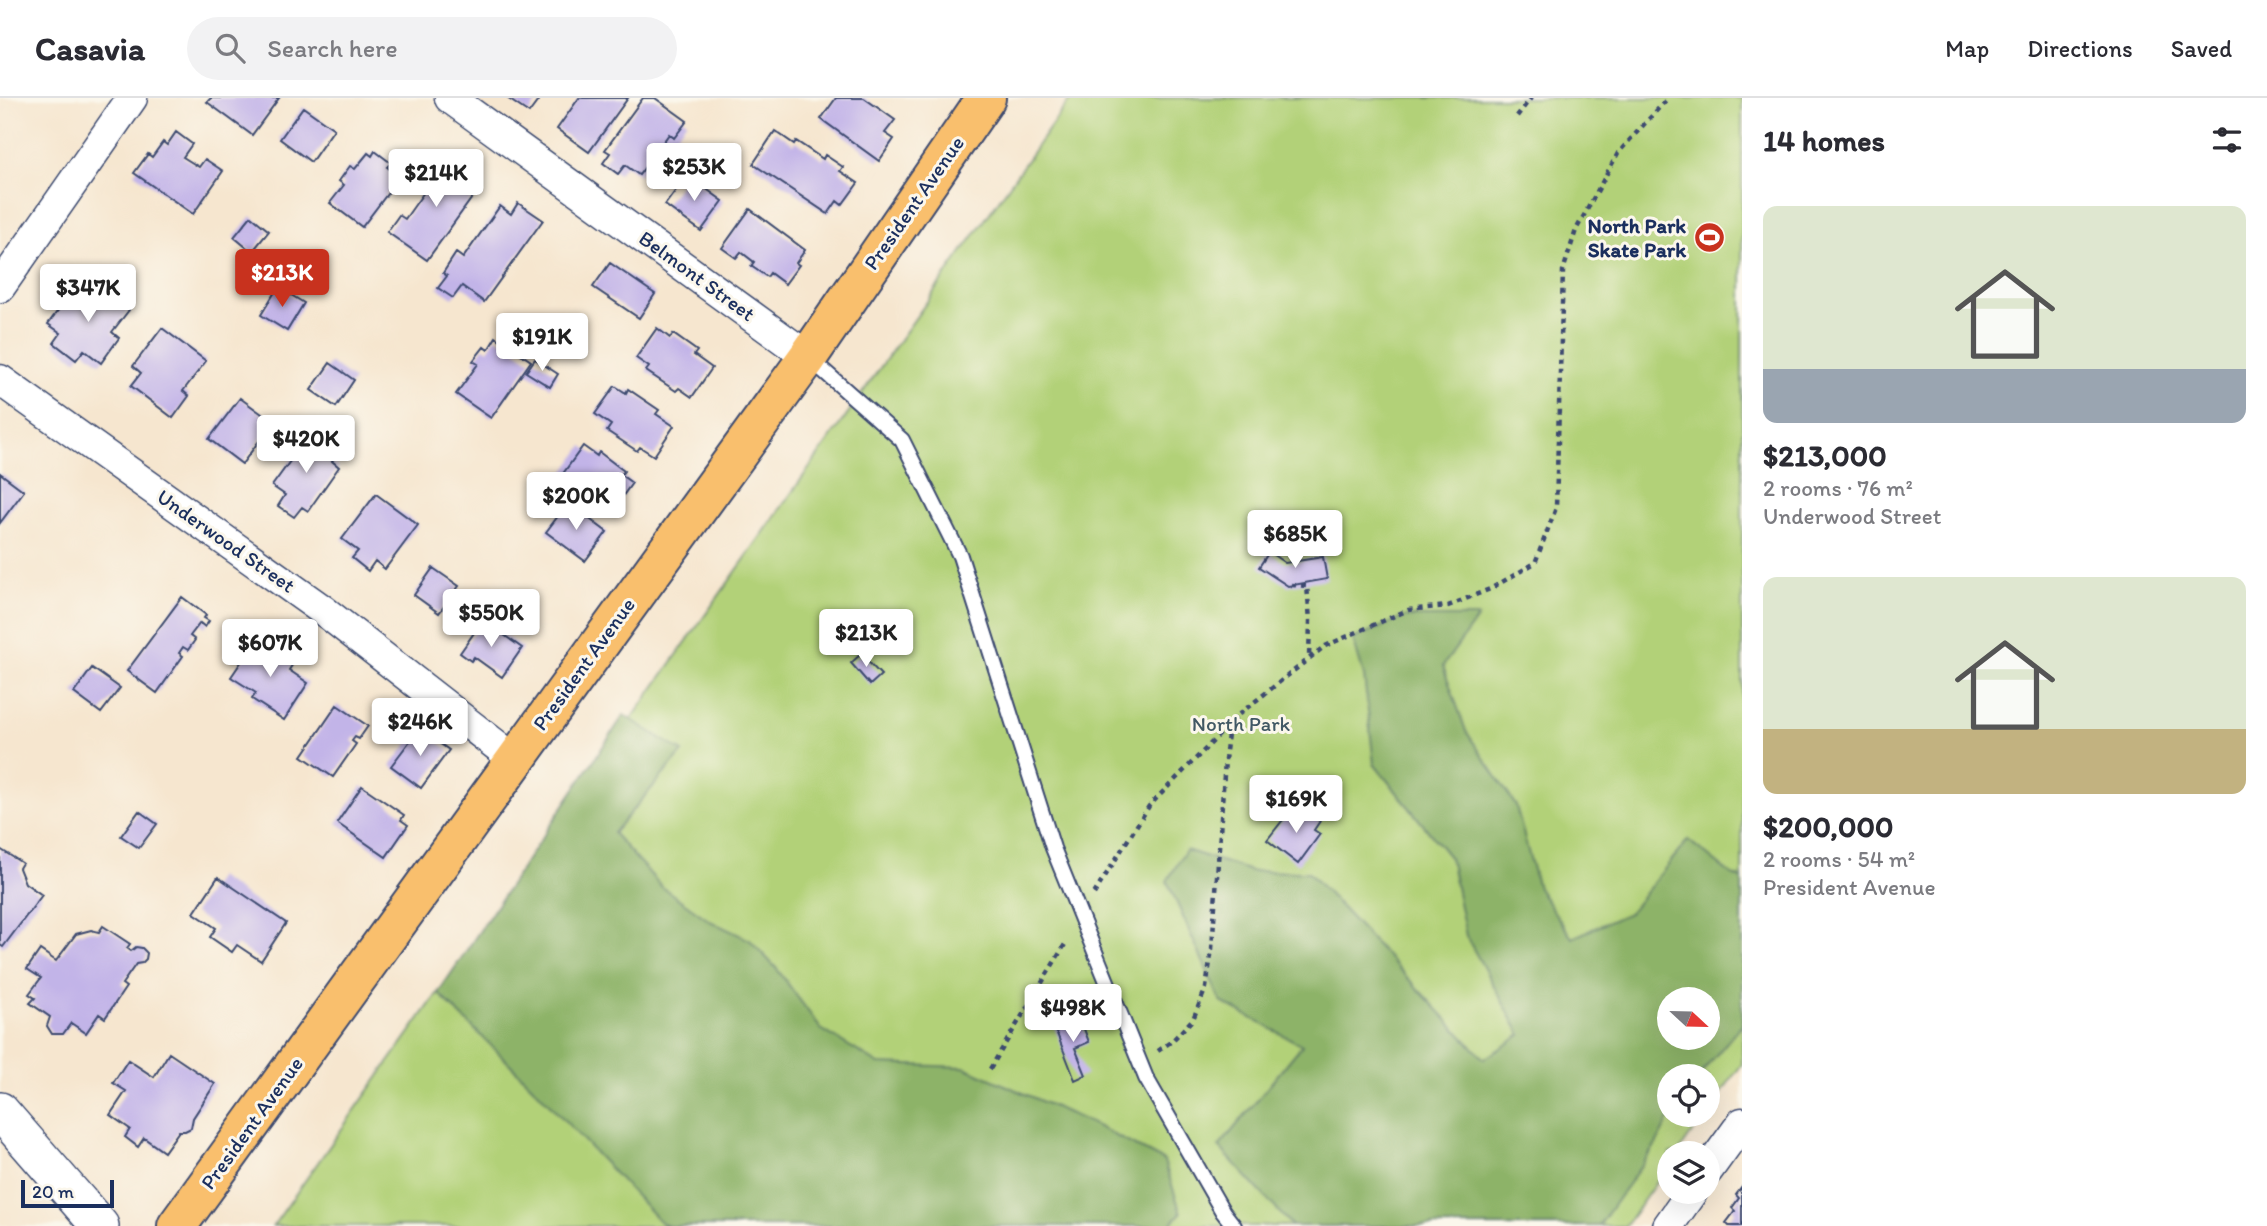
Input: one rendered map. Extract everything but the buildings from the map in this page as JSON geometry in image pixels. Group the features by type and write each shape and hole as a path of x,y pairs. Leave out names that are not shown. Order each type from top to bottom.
{"main road":[{"name":"President Avenue","path":"177,1226 808,356 986,98"}],"street":[{"path":"0,287 132,98"},
{"name":"Belmont Street","path":"450,98 808,356"},
{"name":"Underwood Street","path":"0,380 324,611 514,760"},
{"path":"0,1111 100,1226"},
{"path":"1720,1153 1742,1123"},
{"path":"1668,1226 1684,1204"}],"lane":[{"path":"808,356 902,440 960,556 1053,848 1146,1078 1216,1201 1234,1226"}],"path":[{"path":"1517,117 1531,98"},
{"path":"990,1069 1080,916 1149,806 1238,715 1325,646 1408,610 1448,606 1490,589 1535,563 1556,508 1563,271 1576,230 1618,153 1668,98"},
{"path":"1292,585 1307,586 1309,659"},
{"path":"1140,1063 1172,1041 1193,1019 1206,988 1212,949 1229,725"}],"green space":[{"name":"North Park","path":"1071,98 1742,98 1742,1064 1720,1094 1720,1064 1657,1064 1657,1127 1696,1127 1687,1141 1657,1141 1657,1182 1625,1226 273,1226"},
{"path":"1404,617 1478,617 1443,666 1466,731 1516,806 1538,888 1572,938 1629,913 1688,840 1732,875 1742,879 1742,1024 1709,1064 1657,1064 1657,1127 1665,1127 1657,1143 1599,1226 1292,1226 1219,1147 1302,1045 1221,1002 1167,881 1186,850 1251,871 1308,872 1484,1059 1521,1035 1466,936 1450,858 1374,764 1364,676 1353,639"},
{"path":"624,715 683,752 613,833 662,887 710,921 750,940 777,969 821,1029 879,1064 964,1067 1091,1123 1164,1161 1181,1213 1169,1226 668,1226 661,1223 538,1092 438,993"}],"place":[{"name":"North Park Skate Park","path":"1709,238"}]}
